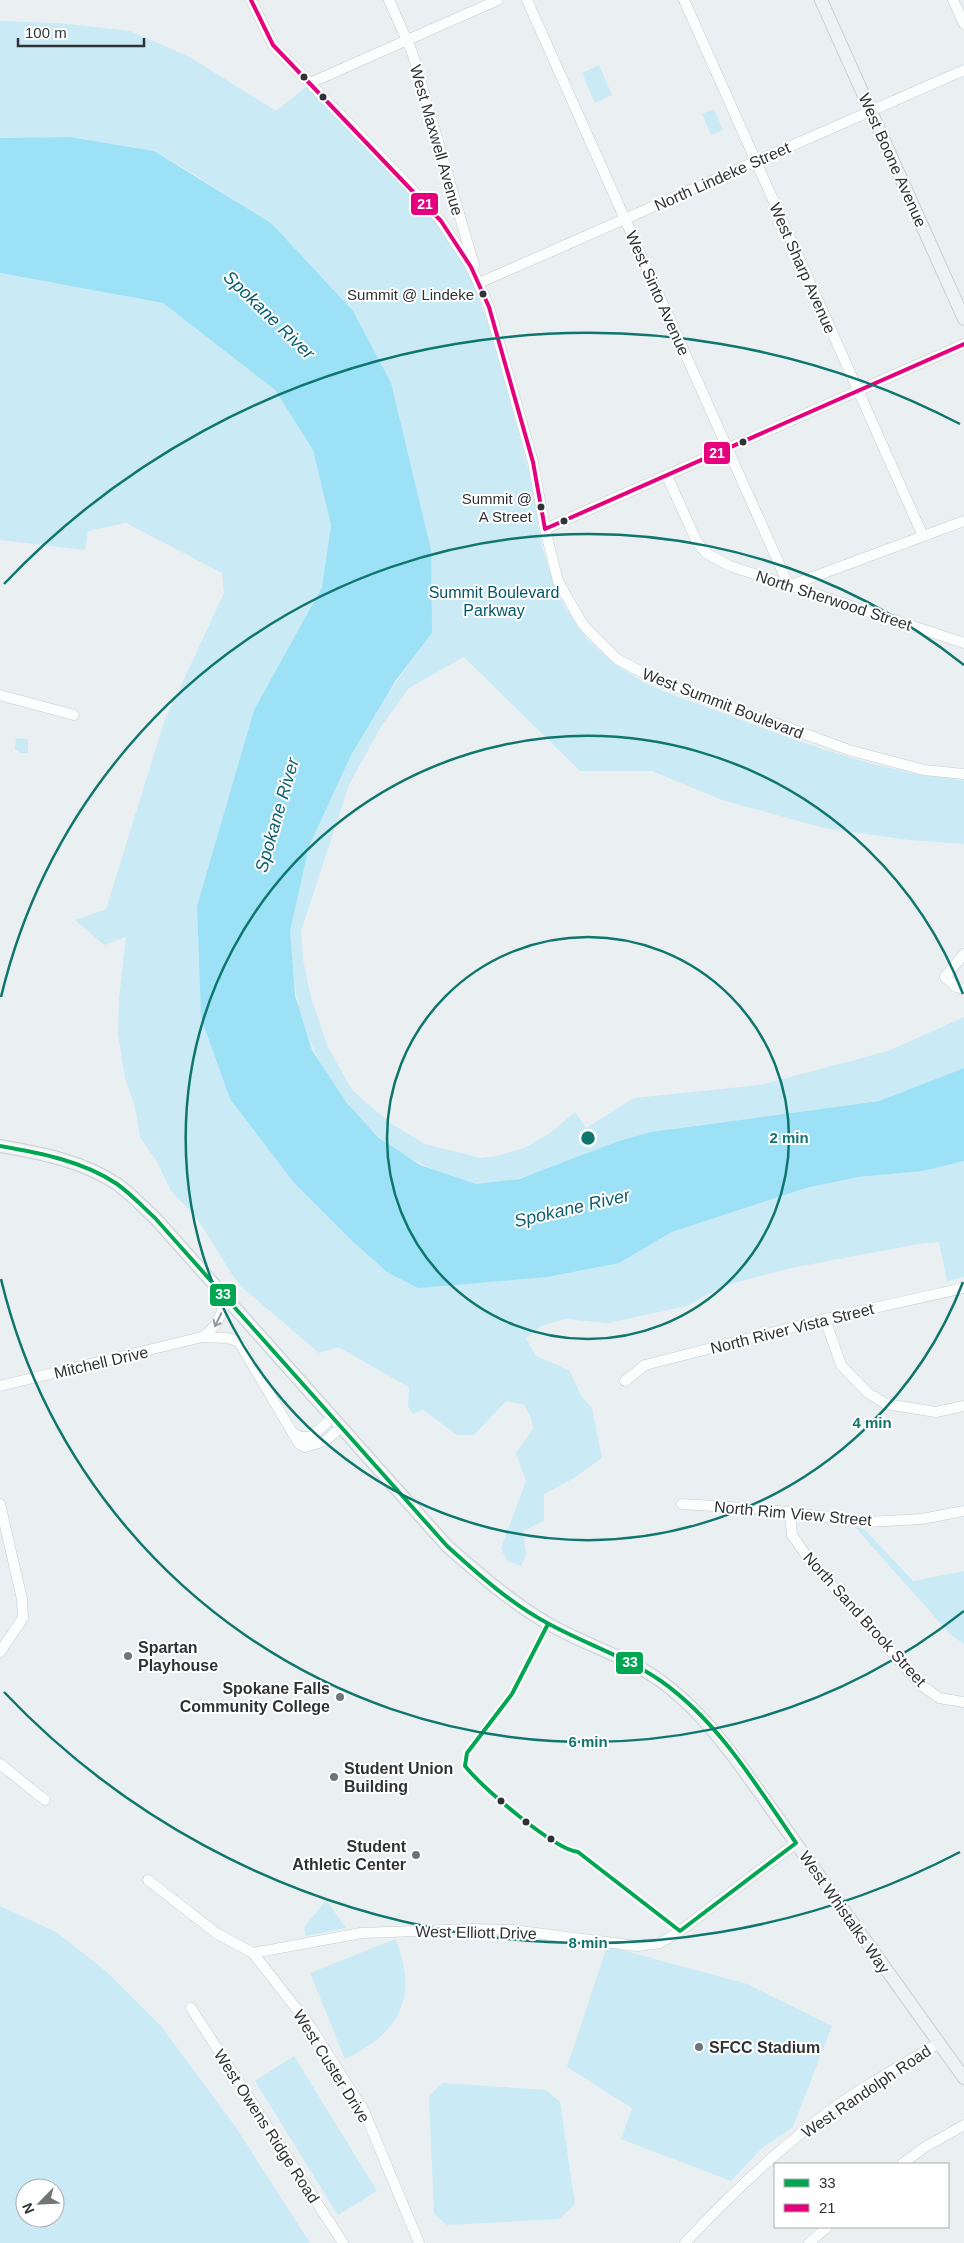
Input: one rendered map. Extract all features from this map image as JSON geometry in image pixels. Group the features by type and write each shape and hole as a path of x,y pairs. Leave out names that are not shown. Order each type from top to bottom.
{"main road":[{"name":"West Boone Avenue","path":"821,0 964,319"},
{"name":"West Whistalks Way","path":"0,1146 56,1157 86,1168 117,1184 155,1218 447,1546 502,1594 548,1624 617,1656 661,1681 701,1714 964,2078"}],"street":[{"path":"252,0 273,45 441,222 479,283"},
{"name":"West Maxwell Avenue","path":"389,0 407,39 479,283"},
{"path":"310,83 498,0"},
{"name":"West Sinto Avenue","path":"527,0 789,586"},
{"name":"West Sharp Avenue","path":"684,0 923,536"},
{"path":"953,0 964,24"},
{"name":"North Lindeke Street","path":"479,283 964,70"},
{"name":"West Summit Boulevard","path":"479,283 489,307 533,462 545,529 558,581 570,606 583,626 600,644 636,670 659,681 849,750 924,770 964,774"},
{"path":"545,529 728,450 964,344"},
{"name":"North Sherwood Street","path":"667,476 690,530 706,553 730,566 964,643"},
{"path":"789,586 964,521"},
{"path":"0,695 74,715"},
{"path":"964,954 945,977 956,987 964,989"},
{"name":"North River Vista Street","path":"625,1381 645,1365 825,1319 964,1288"},
{"path":"202,1337 212,1330 219,1321 226,1298"},
{"path":"825,1319 841,1366 868,1393 886,1404 936,1412 964,1406"},
{"name":"Mitchell Drive","path":"0,1386 202,1337 228,1338 238,1342 299,1444 306,1447 325,1441 336,1423"},
{"path":"0,1504 22,1599 22,1618 0,1652"},
{"name":"North Rim View Street","path":"682,1504 790,1512 867,1522 922,1519 964,1511"},
{"name":"North Sand Brook Street","path":"790,1512 792,1535 808,1558 920,1684 939,1698 964,1702"},
{"path":"0,1764 45,1800"},
{"name":"West Elliott Drive","path":"253,1953 361,1933 473,1929 549,1934 637,1946 660,1943 680,1931 796,1843"},
{"path":"148,1880 216,1933 253,1953"},
{"name":"West Custer Drive","path":"253,1953 310,2026 364,2111 419,2243"},
{"name":"West Owens Ridge Road","path":"190,2008 342,2243"},
{"name":"West Randolph Road","path":"685,2243 732,2194 772,2157 821,2117 939,2043"},
{"path":"903,2163 924,2147 964,2126"},
{"path":"809,2243 826,2228"}],"green space":[{"name":"Summit Boulevard Parkway","path":"0,21 59,23 130,31 188,56 276,111 307,86 422,207 444,233 474,285 492,335 530,475 541,543 555,588 566,609 586,638 613,663 663,691 774,732 849,757 925,775 964,780 964,844 909,840 824,828 722,800 652,771 580,771 464,657 409,688 380,728 349,785 301,931 303,959 311,998 328,1047 352,1090 390,1123 425,1144 482,1158 524,1148 550,1133 575,1112 586,1128 634,1098 760,1085 888,1051 964,1017 964,1068 879,1101 651,1132 520,1178 478,1184 440,1172 403,1154 381,1138 360,1118 333,1083 312,1047 299,1007 295,986 290,929 297,889 309,849 324,810 342,772 384,700 432,633 271,223 154,151 70,137 0,138"},
{"path":"599,65 612,95 595,103 582,73"},
{"path":"714,109 723,130 711,135 702,114"},
{"path":"0,273 163,303 275,390 313,450 331,525 322,587 254,710 197,906 201,1018 230,1099 295,1184 348,1237 619,1263 672,1232 806,1188 858,1177 923,1171 964,1161 964,1277 947,1281 939,1242 919,1244 791,1268 723,1286 687,1306 608,1323 565,1319 541,1326 526,1338 536,1356 569,1370 582,1397 592,1408 602,1458 574,1478 544,1494 544,1521 523,1531 526,1554 521,1566 507,1561 501,1548 526,1481 516,1453 533,1429 531,1418 524,1405 506,1401 474,1435 457,1435 423,1410 413,1414 408,1407 409,1387 338,1347 319,1353 244,1289 233,1276 197,1218 171,1191 157,1162 140,1137 135,1107 125,1079 118,1033 119,998 126,937 104,945 75,920 106,909 164,722 224,593 222,573 126,523 88,531 85,550 0,540"},
{"path":"16,738 28,739 28,753 20,753 15,749"},
{"path":"855,1527 864,1529 913,1581 964,1571 964,1644 951,1635"},
{"path":"326,1900 346,1928 306,1936 304,1928"},
{"path":"0,1906 56,1932 107,1972 161,2026 235,2126 310,2243 0,2243"},
{"path":"395,1939 402,1959 405,1978 404,1995 400,2011 379,2038 345,2059 310,1973"},
{"name":"SFCC Stadium","path":"607,1946 747,1984 832,2026 793,2127 762,2148 731,2181 621,2139 632,2108 567,2067"},
{"path":"294,2056 377,2191 338,2215 255,2081"},
{"path":"442,2083 546,2090 560,2102 575,2204 559,2219 447,2225 434,2214 429,2097"}],"water":[{"name":"Spokane River","path":"70,137 154,151 271,223 353,311 391,383 431,550 432,633 396,680 351,755 309,846 290,931 295,995 312,1050 346,1102 378,1137 420,1165 476,1184 519,1179 619,1141 651,1132 879,1101 964,1068 964,1161 923,1171 858,1177 806,1188 672,1232 619,1263 547,1277 418,1288 387,1272 348,1237 295,1184 230,1099 201,1018 197,906 254,710 322,587 331,525 313,450 275,390 163,303 0,273 0,138"}],"transit line":[{"name":"21","path":"251,0 273,45 441,221 471,267 489,307 533,462 545,529 964,344"},
{"name":"33","path":"0,1146 46,1155 90,1169 117,1184 132,1196 155,1218 447,1546 496,1588 535,1616 648,1672 661,1681 682,1697 719,1735 751,1777 796,1843 680,1931 578,1852 552,1840 518,1816 486,1788 465,1766 467,1753 512,1694 548,1624"}],"place":[{"name":"Summit @ Lindeke","path":"483,294"},
{"name":"Summit @ A Street","path":"541,507"},
{"name":"Spartan Playhouse","path":"128,1656"},
{"name":"Spokane Falls Community College","path":"340,1697"},
{"name":"Student Union Building","path":"334,1777"},
{"name":"Student Athletic Center","path":"416,1855"},
{"name":"SFCC Stadium","path":"699,2047"}]}
